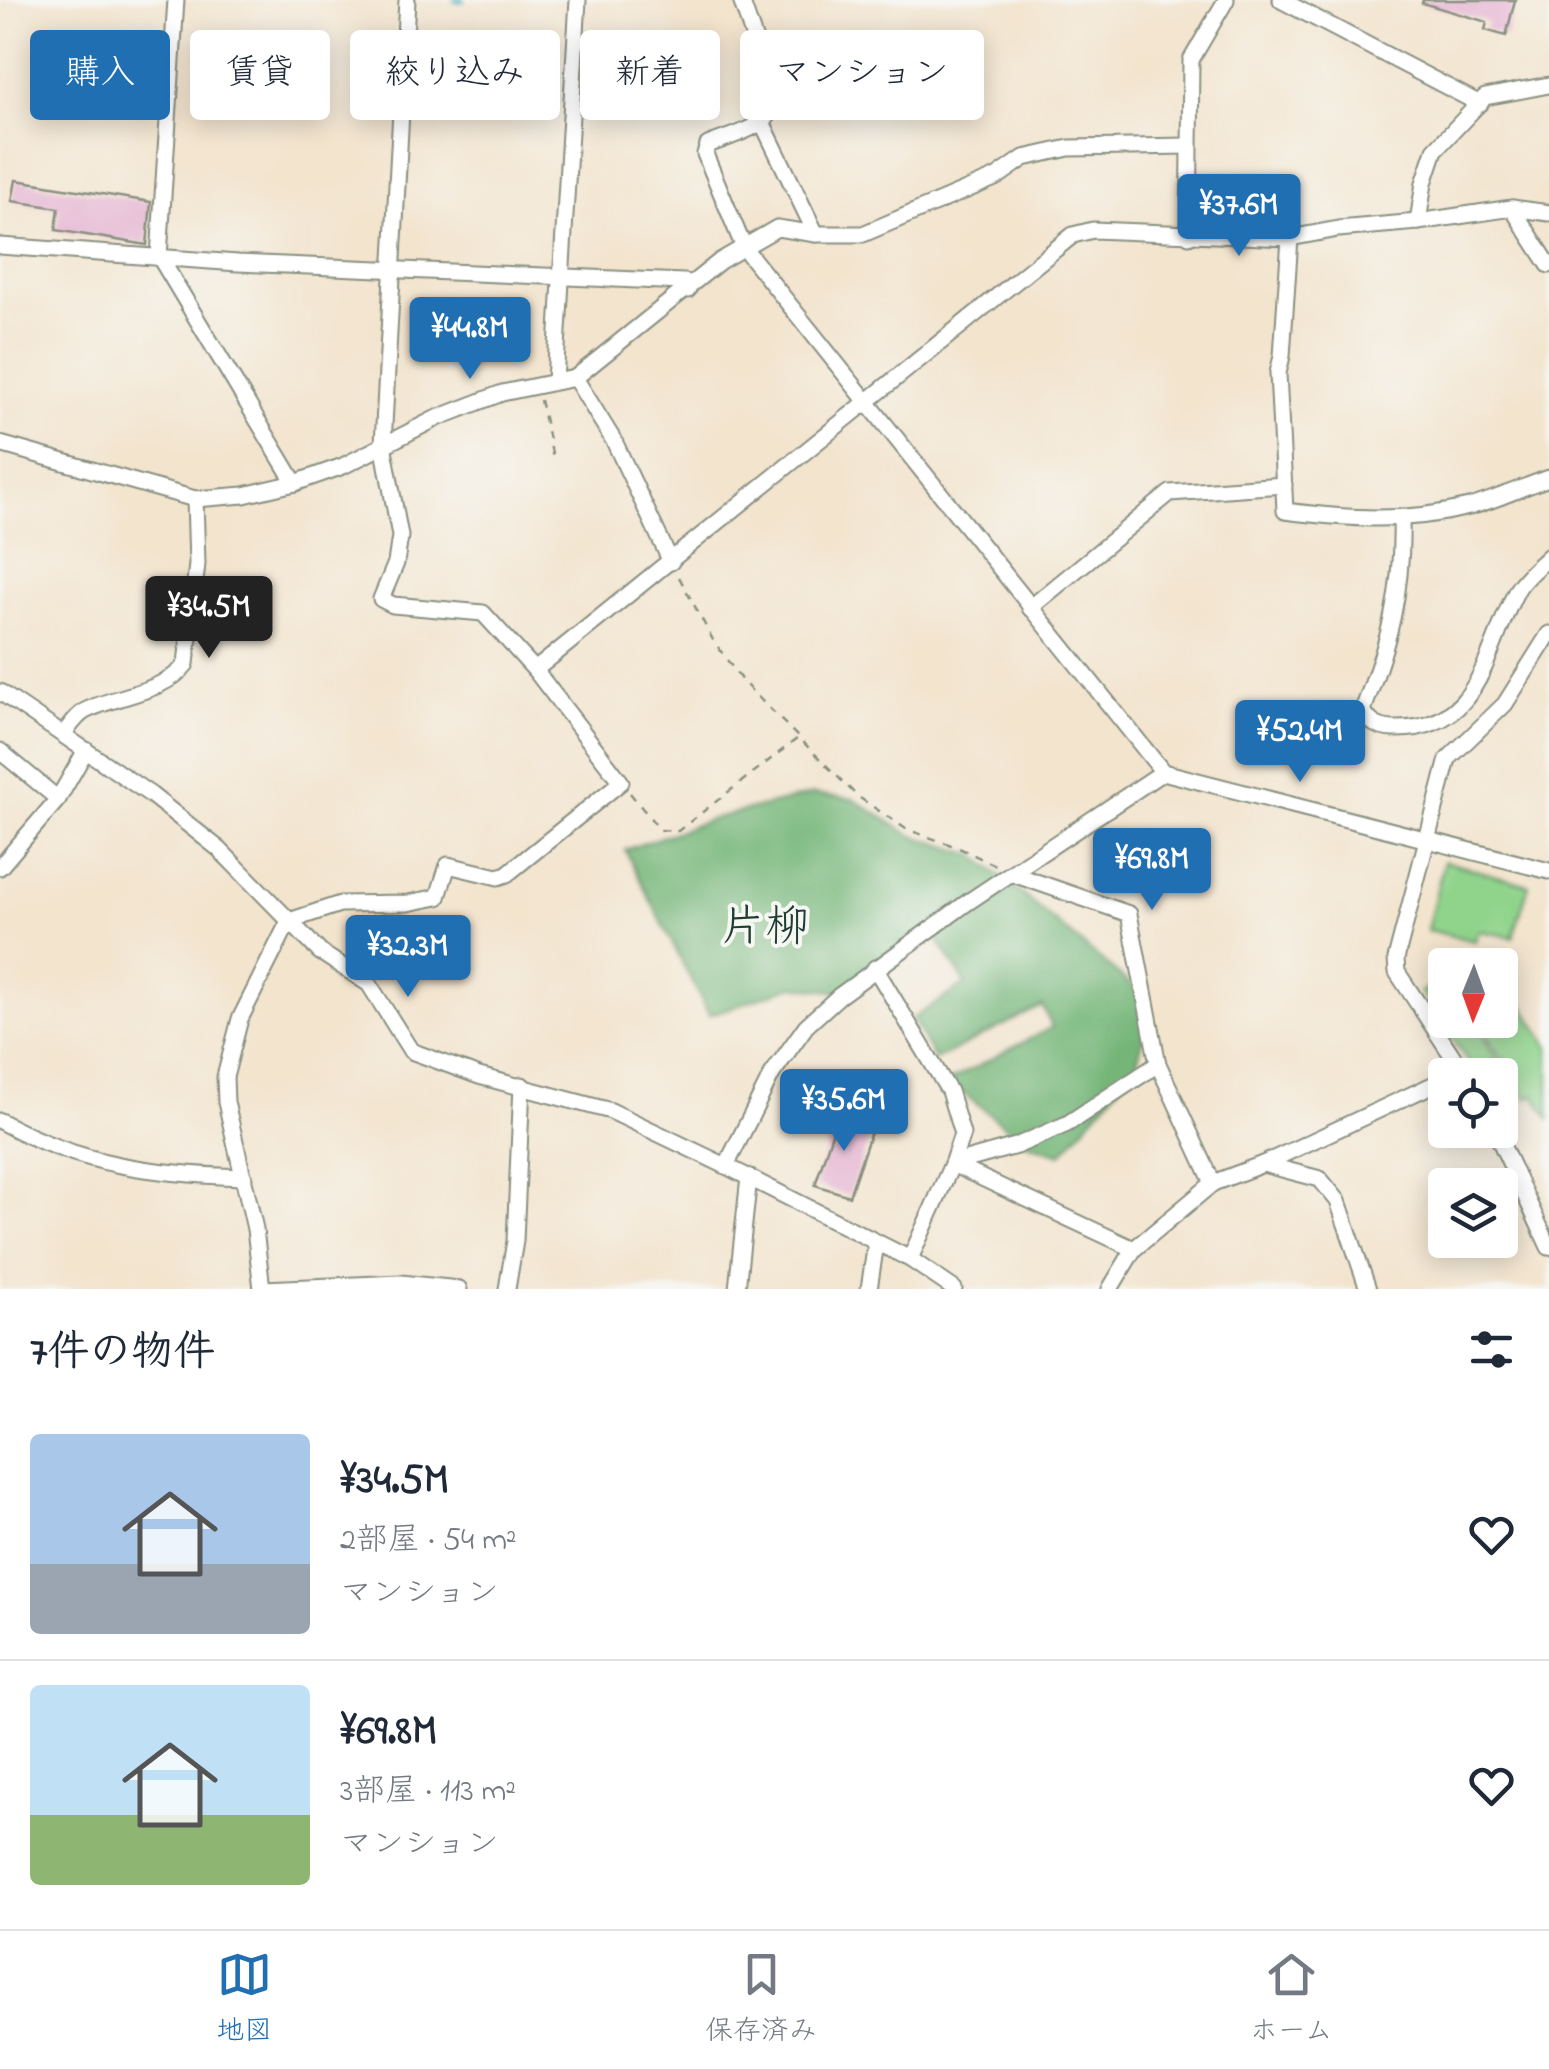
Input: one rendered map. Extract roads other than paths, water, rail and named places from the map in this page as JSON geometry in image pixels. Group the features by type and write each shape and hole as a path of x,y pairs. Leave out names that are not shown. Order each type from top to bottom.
{"street":[{"path":"176,0 159,256 295,483"},
{"path":"406,0 383,444 400,536 396,563 381,599 393,605 483,613 535,670 622,782 506,874 498,877 448,864 438,897 408,903 340,904 289,921 240,1019 227,1062 226,1102 244,1177 263,1289 401,1284 459,1289"},
{"path":"555,381 578,0"},
{"path":"741,0 776,102 774,111 762,122 708,145 705,154 744,248 1163,772 1549,872"},
{"path":"1189,236 1191,60 1226,0"},
{"path":"1282,0 1480,104"},
{"path":"1418,222 1435,150 1486,98 1549,85"},
{"path":"762,122 816,234"},
{"path":"0,444 195,499 244,495 295,483 343,466 383,444 502,393 575,378 720,261 777,228 816,234 863,234 997,178 1024,158 1068,148 1188,146"},
{"path":"1512,208 1549,265"},
{"path":"535,670 1073,235 1092,230 1290,238 1338,228 1418,222 1512,208 1549,213"},
{"path":"1290,238 1278,373 1285,510 1344,518 1400,519 1472,506 1549,478"},
{"path":"0,246 684,282 688,290"},
{"path":"575,378 614,441 671,562"},
{"path":"1030,608 1170,493 1284,486"},
{"path":"63,734 80,712 153,686 180,672 186,664 198,564 195,499"},
{"path":"1400,519 1402,568 1387,648 1363,710 1368,721 1382,728 1408,730 1434,722 1461,706 1474,690 1518,586 1549,556"},
{"path":"1450,1058 1396,972 1396,958 1448,759 1505,704 1549,634"},
{"path":"0,692 86,750 218,849 320,952 369,984 411,1051 479,1076 610,1111 910,1259 954,1289"},
{"path":"0,867 58,800 86,750"},
{"path":"0,752 58,800"},
{"path":"726,1166 772,1074 806,1026 875,968 1163,772"},
{"path":"1013,874 1130,914 1158,1064 1213,1183"},
{"path":"875,968 949,1091 962,1134 910,1259"},
{"path":"952,1164 1016,1146 1067,1124 1158,1064"},
{"path":"507,1289 515,1241 522,1085"},
{"path":"1110,1289 1134,1249 1213,1183 1428,1087"},
{"path":"0,1121 50,1144 120,1168 244,1177"},
{"path":"1504,1148 1549,1247"},
{"path":"952,1164 1134,1249"},
{"path":"1262,1164 1320,1179 1338,1201 1368,1289"},
{"path":"736,1289 749,1177"},
{"path":"869,1289 876,1243"}],"waterway":[{"path":"455,0 463,0"}],"district":[{"name":"片柳","path":"765,929"}]}
